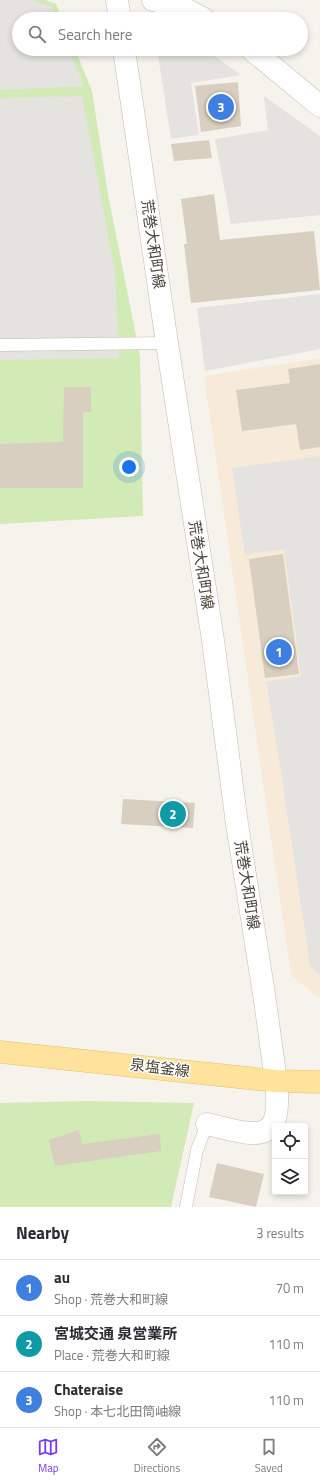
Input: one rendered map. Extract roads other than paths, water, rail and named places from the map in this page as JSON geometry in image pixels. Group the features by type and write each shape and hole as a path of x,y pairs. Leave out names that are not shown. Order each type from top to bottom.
{"main road":[{"name":"泉塩釜線","path":"0,1052 276,1081 320,1082"}],"street":[{"path":"117,0 119,12"},
{"path":"153,0 191,12"},
{"name":"荒巻大和町線","path":"125,56 167,343 213,640 237,824 264,994 278,1100 275,1118 271,1128 260,1133 240,1132 207,1124"},
{"path":"259,56 320,106"}],"lane":[{"path":"0,345 167,343"},
{"path":"186,1207 196,1150 207,1124"}],"place":[{"name":"Chateraise","path":"221,107"},
{"name":"au","path":"279,652"},
{"name":"宮城交通 泉営業所","path":"173,814"}]}
